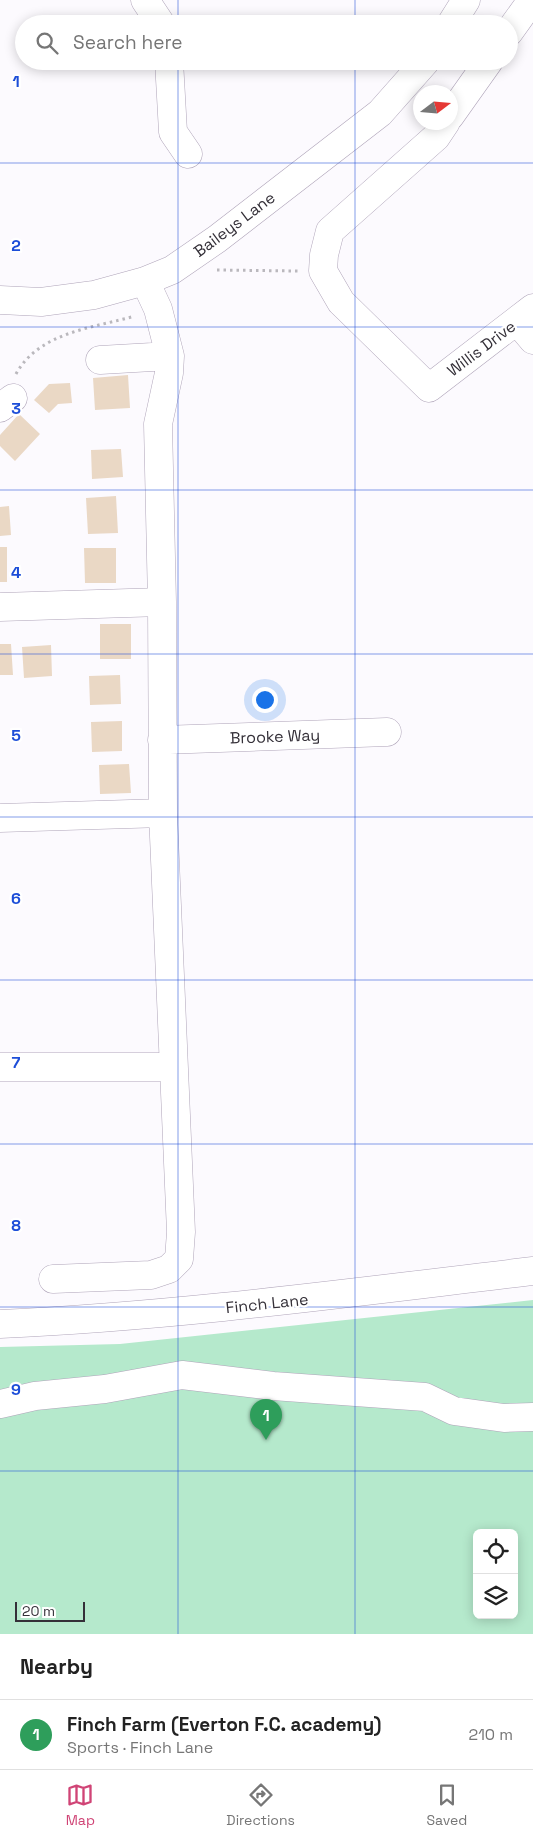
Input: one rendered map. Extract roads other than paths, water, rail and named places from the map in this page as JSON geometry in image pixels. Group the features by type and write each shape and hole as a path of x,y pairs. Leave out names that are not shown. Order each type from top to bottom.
{"street":[{"path":"145,0 155,15"},
{"path":"457,15 466,0"},
{"path":"518,19 532,0"},
{"path":"170,70 173,132 188,154"},
{"name":"Baileys Lane","path":"0,300 41,302 94,295 145,281 172,270 217,239 380,113 418,70"},
{"path":"458,105 483,70"},
{"name":"Willis Drive","path":"441,130 436,137 330,231 324,255 323,271 340,302 429,388 528,323"},
{"path":"53,1278 151,1275 169,1269 179,1259 181,1232 163,813 162,602 158,424 169,373 170,356 158,309 145,281"},
{"path":"100,360 170,356"},
{"path":"0,607 162,602"},
{"name":"Brooke Way","path":"162,740 387,732"},
{"path":"0,818 163,813"},
{"path":"0,1067 173,1067"},
{"name":"Finch Lane","path":"0,1324 162,1314 306,1299 533,1271"},
{"path":"0,1404 35,1396 105,1389 182,1375 273,1386 425,1396 454,1411 504,1418 533,1417"}],"place":[{"name":"Finch Farm (Everton F.C. academy)","path":"266,1440"}]}
